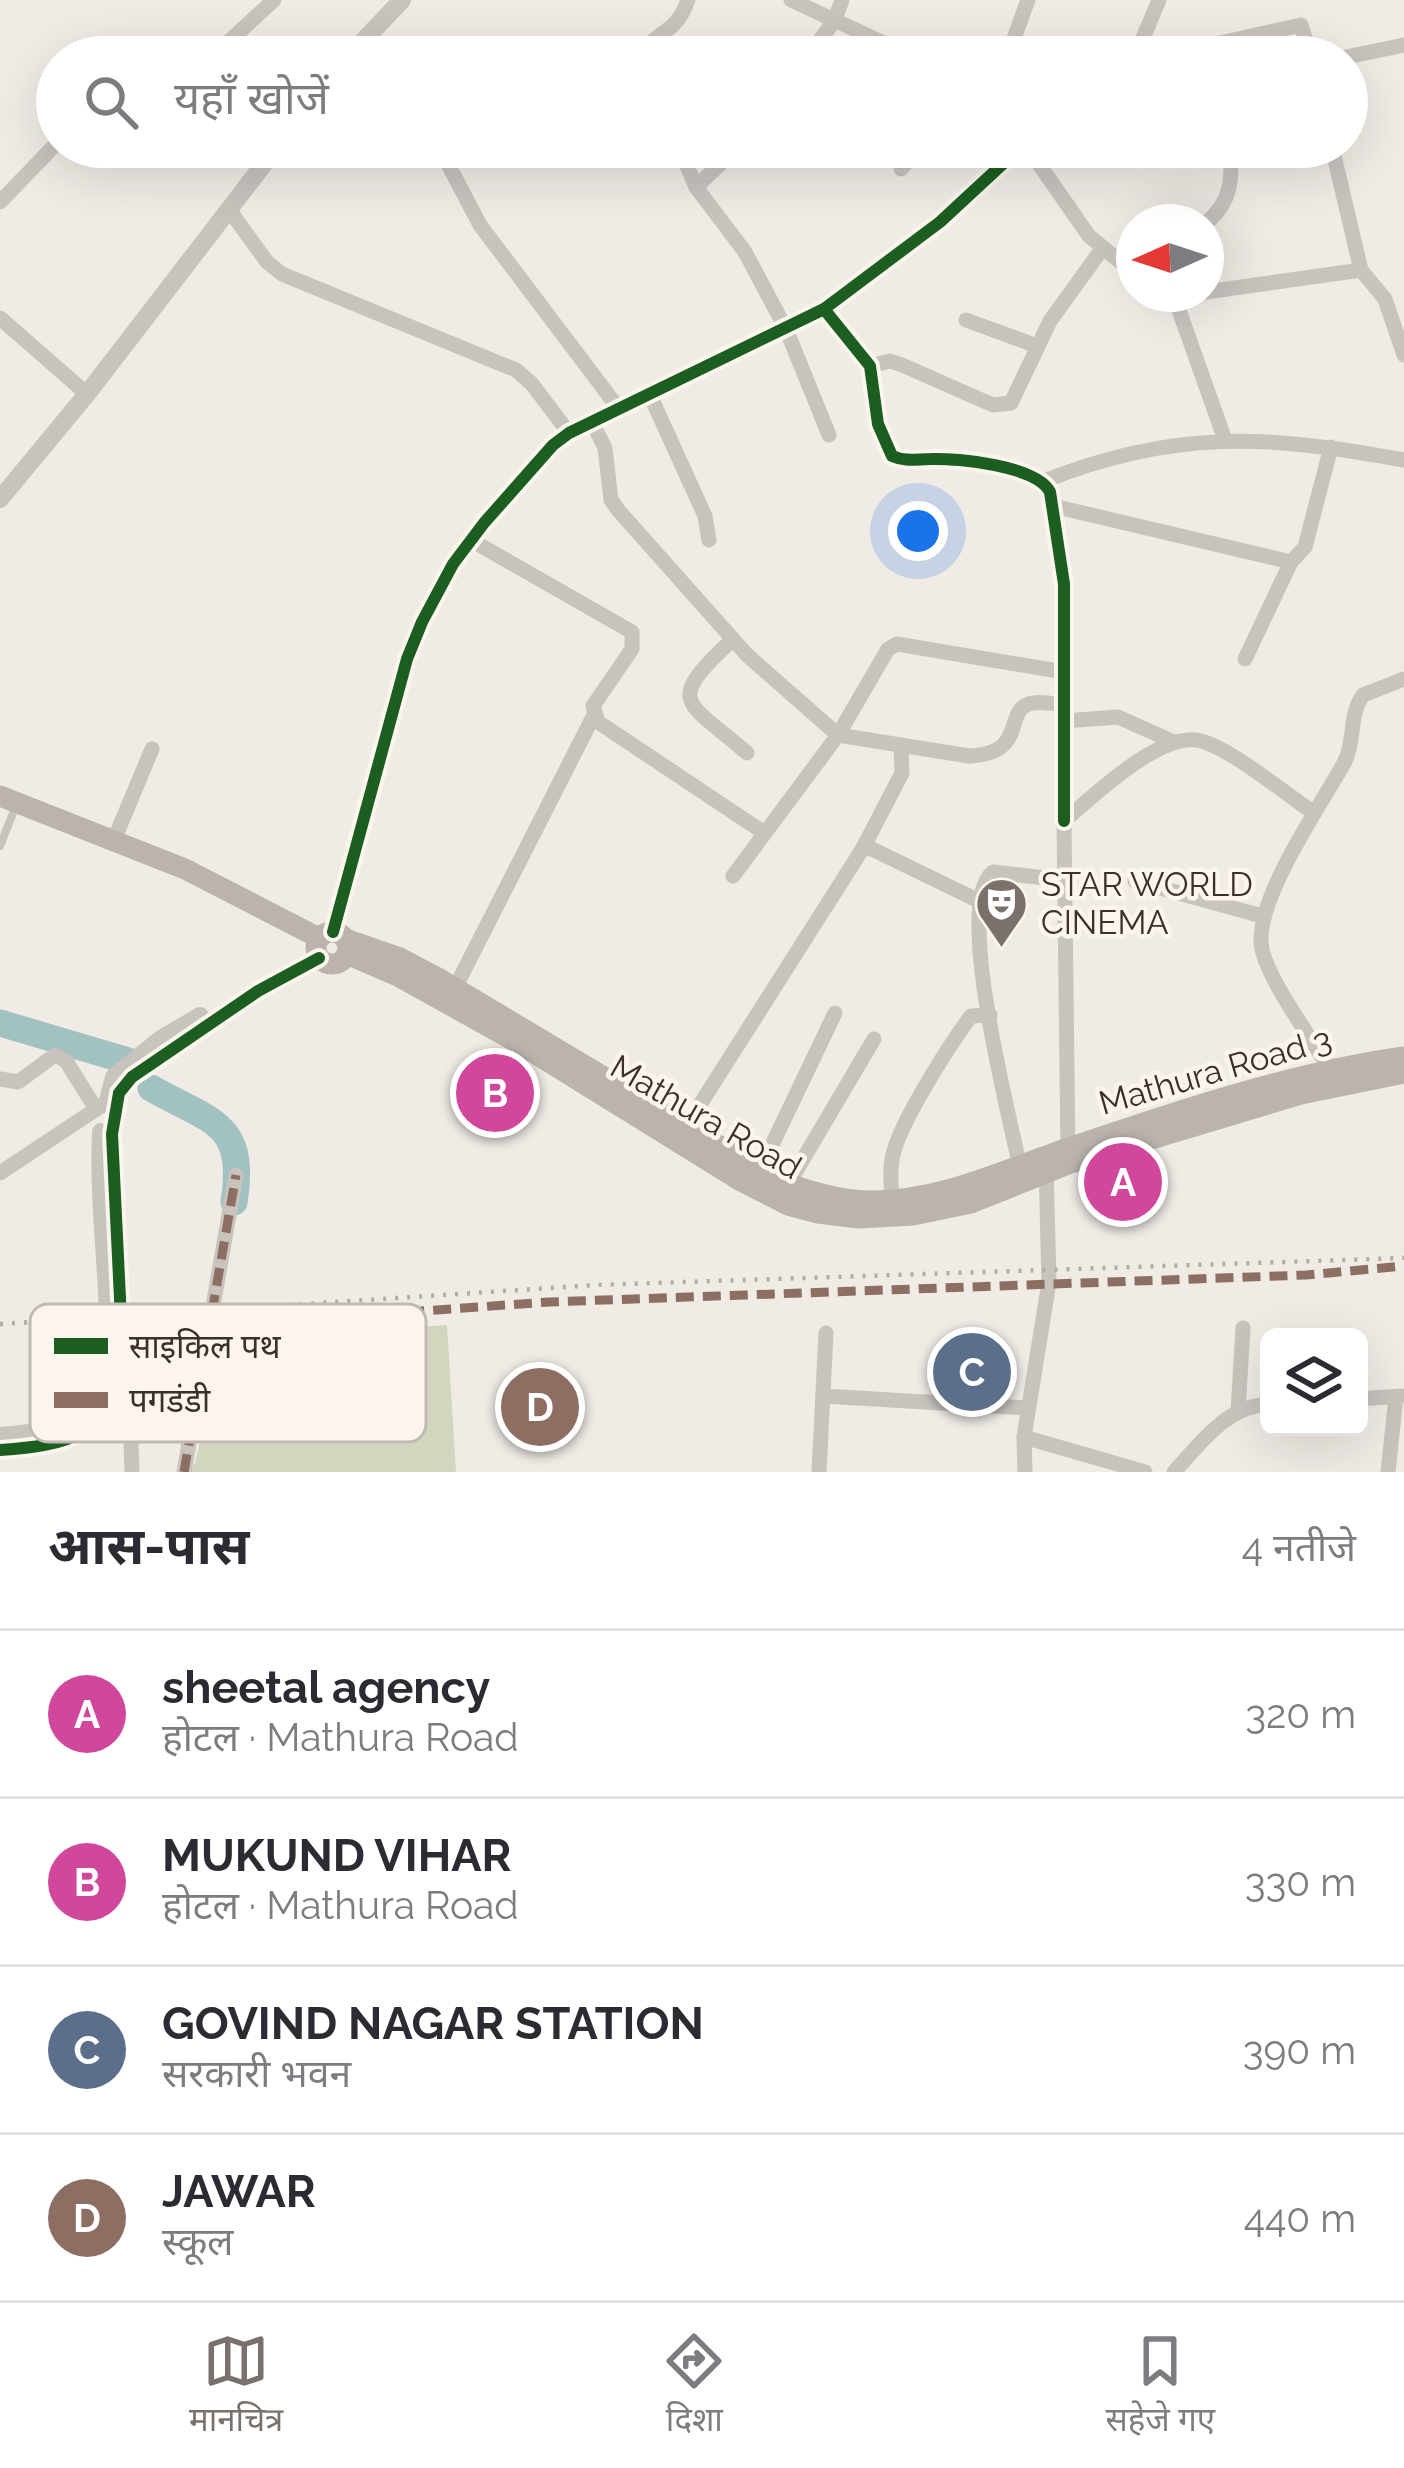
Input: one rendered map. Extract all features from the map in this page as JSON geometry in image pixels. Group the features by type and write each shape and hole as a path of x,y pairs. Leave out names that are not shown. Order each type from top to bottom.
{"main road":[{"name":"Mathura Road","path":"9,799 185,869 541,1048 760,1169 819,1195 869,1201 961,1188 1301,1094 1404,1073"},
{"name":"Mathura Road","path":"330,945 400,958 455,988 741,1180 818,1213 859,1218 913,1215 971,1203 1057,1160"},
{"name":"Mathura Road 3","path":"1057,1160 1331,1070 1404,1057"}],"street":[{"path":"235,36 274,0"},
{"path":"368,36 403,0"},
{"path":"659,36 677,26 688,0"},
{"path":"791,0 867,36"},
{"path":"823,36 842,0"},
{"path":"1015,36 1028,0"},
{"path":"1144,36 1159,0"},
{"path":"1250,36 1301,25 1304,36"},
{"path":"1368,52 1404,45"},
{"path":"0,202 36,165"},
{"path":"0,500 262,168"},
{"path":"451,168 480,225 619,410"},
{"path":"688,168 696,187 745,252 787,329 829,435"},
{"path":"696,187 716,168"},
{"path":"120,1304 112,1134 119,1094 132,1077 330,945 406,659 453,564 471,540 569,433 824,309 940,221 1000,168"},
{"path":"1039,168 1102,249 1116,260"},
{"path":"1224,206 1230,168"},
{"path":"1337,168 1361,270 1385,299 1404,356"},
{"path":"230,211 282,274 516,370 569,433"},
{"path":"870,366 890,361 1002,406 1011,403 1037,346 1102,249"},
{"path":"1224,289 1361,270"},
{"path":"1385,299 1404,301"},
{"path":"824,309 870,366 878,424 892,456 1030,474 1044,481 1053,506 1064,584 1057,1160 1049,1282 1024,1437 1025,1472"},
{"path":"1176,312 1225,440"},
{"path":"0,318 87,394"},
{"path":"966,320 1037,346"},
{"path":"650,394 705,516 709,539"},
{"path":"592,422 605,448 611,500 733,639 838,735 987,755 1000,751 1024,707 1032,702 1064,713 1118,717 1174,742 1212,744 1314,813"},
{"path":"1044,481 1152,447 1225,440 1331,446 1404,460"},
{"path":"1245,659 1292,562 1305,548 1331,446"},
{"path":"1053,506 1292,562"},
{"path":"455,988 594,715 596,699 632,649 632,632 471,540"},
{"path":"733,639 696,675 688,685 688,695 693,706 747,753"},
{"path":"733,876 838,735 888,649 897,644 1064,673"},
{"path":"1331,1070 1266,962 1260,937 1262,916 1347,759 1358,700 1404,679"},
{"path":"594,715 763,832"},
{"path":"1064,821 1128,770 1174,742"},
{"path":"687,1125 863,848 902,773 901,745"},
{"path":"114,841 152,749"},
{"path":"863,848 979,901"},
{"path":"1020,1168 980,962 979,901 982,884 993,872 1064,880"},
{"path":"1135,881 1262,916"},
{"path":"106,1304 99,1184 101,1106 114,1077 161,1039 330,945"},
{"path":"760,1169 836,1013"},
{"path":"892,1199 890,1172 896,1143 971,1016 990,1015"},
{"path":"789,1183 874,1039"},
{"path":"0,1078 18,1082 55,1055 66,1061 101,1106"},
{"path":"0,1173 101,1106"},
{"path":"213,1304 236,1175"},
{"path":"1238,1411 1243,1328"},
{"path":"819,1472 826,1333"},
{"path":"823,1396 1028,1408"},
{"path":"1368,1398 1400,1396 1388,1472"},
{"path":"1174,1472 1222,1421 1260,1406"},
{"path":"0,1436 30,1430"},
{"path":"1024,1437 1145,1472"},
{"path":"0,1450 46,1442"},
{"path":"131,1442 132,1472"},
{"path":"184,1472 189,1442"}],"lane":[{"path":"0,846 9,799"}],"green space":[{"path":"447,1325 456,1472 188,1472 200,1442 426,1442 426,1326"}],"waterway":[{"path":"0,1023 128,1061"},
{"path":"151,1088 207,1118 229,1139 237,1175 234,1202"}],"railway":[{"path":"305,1304 595,1285 1404,1258"},
{"path":"0,1324 30,1322"}],"marked path":[{"path":"213,1304 236,1175"},
{"path":"426,1311 549,1302 1306,1275 1404,1266"},
{"path":"184,1472 189,1442"}],"cycle path":[{"path":"333,932 407,659 453,564 484,523 569,433 824,309 940,222 998,168"},
{"path":"824,309 870,366 878,424 892,456 996,465 1030,476 1050,492 1064,584 1064,821"},
{"path":"120,1304 112,1134 119,1093 132,1077 258,991 319,958"},
{"path":"0,1450 56,1442"}],"place":[{"name":"STAR WORLD CINEMA","path":"1002,949"},
{"name":"MUKUND VIHAR","path":"495,1093"},
{"name":"sheetal agency","path":"1123,1182"},
{"name":"GOVIND NAGAR STATION","path":"972,1372"},
{"name":"JAWAR","path":"540,1407"}]}
